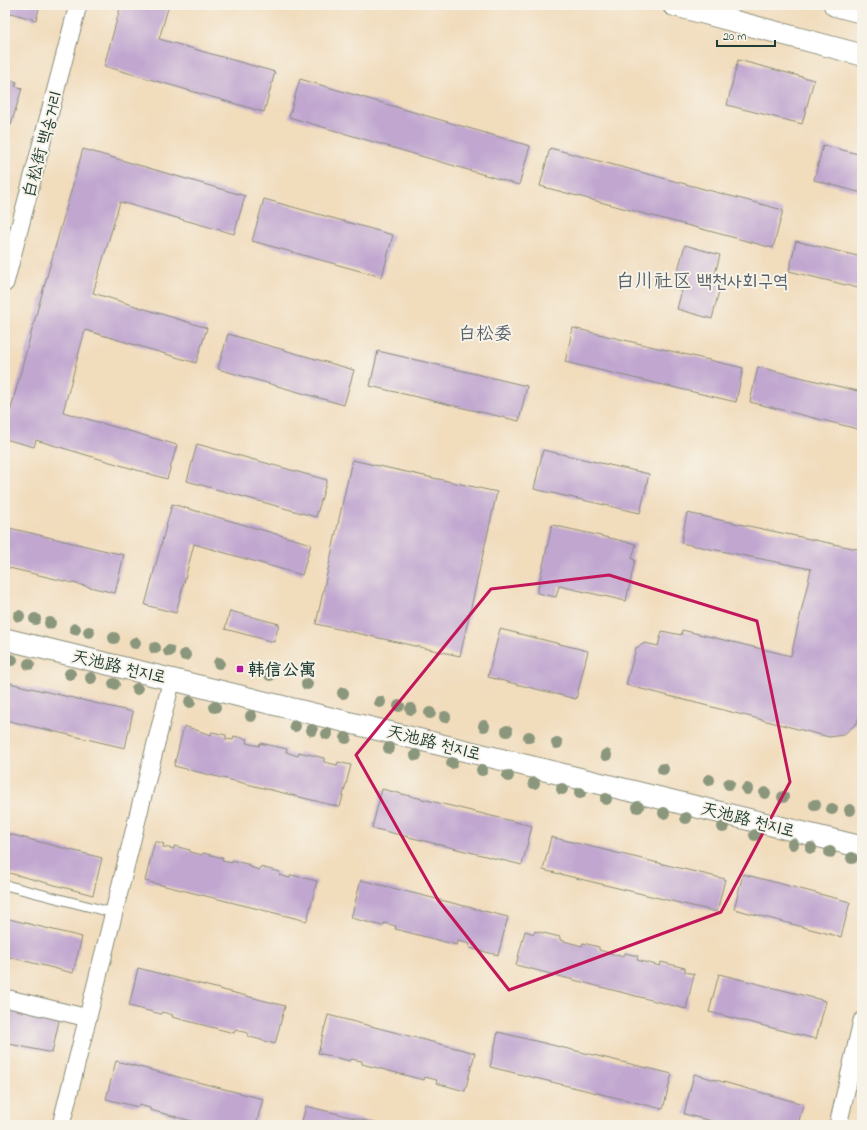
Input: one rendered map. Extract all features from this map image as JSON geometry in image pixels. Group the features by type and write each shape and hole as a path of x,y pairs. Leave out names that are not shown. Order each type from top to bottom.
{"main road":[{"path":"835,5 862,12"}],"street":[{"name":"白松街 백송거리","path":"5,283 78,5"},
{"path":"673,5 862,55"},
{"name":"天池路 천지로","path":"5,639 862,847"},
{"path":"61,1125 172,679"},
{"path":"5,998 88,1018"},
{"path":"838,1125 862,1021"}],"lane":[{"path":"5,885 114,913"}],"highlighted area":[{"path":"609,575 757,621 790,782 721,912 509,990 438,900 356,755 491,589"}],"building":[{"path":"5,5 40,5 36,20 11,13 10,15 5,14"},
{"path":"121,5 169,5 159,39 275,72 264,112 104,66"},
{"path":"738,60 814,80 802,124 727,105"},
{"path":"5,78 17,82 15,86 22,88 11,125 5,124"},
{"path":"300,79 530,146 519,185 289,117"},
{"path":"823,145 862,155 862,193 814,180"},
{"path":"550,148 783,210 773,248 540,186"},
{"path":"83,149 245,196 234,234 120,202 93,293 207,328 196,363 85,330 63,412 177,445 167,479 36,440 34,447 5,439 5,431 36,315"},
{"path":"264,199 393,235 382,277 252,241"},
{"path":"796,241 862,257 862,289 789,271"},
{"path":"685,245 720,255 713,281 721,283 712,319 677,309 682,290 673,288"},
{"path":"573,328 743,368 736,402 565,362"},
{"path":"228,334 354,370 344,405 218,369"},
{"path":"378,351 527,386 519,421 370,386"},
{"path":"758,367 862,392 862,430 750,402"},
{"path":"197,444 327,480 316,517 187,481"},
{"path":"543,450 649,474 640,513 534,489"},
{"path":"352,460 497,492 460,656 316,624"},
{"path":"172,504 311,544 302,575 194,544 176,613 145,605"},
{"path":"687,513 862,550 862,708 857,723 843,735 829,737 626,685 636,648 645,643 658,646 662,631 681,635 682,630 791,656 811,569 681,543"},
{"path":"552,525 636,544 632,559 635,560 626,601 559,586 556,597 537,593"},
{"path":"5,527 124,555 115,593 5,567"},
{"path":"230,611 279,624 274,642 225,629"},
{"path":"500,629 588,651 576,699 488,677"},
{"path":"5,682 133,712 125,748 5,720"},
{"path":"184,726 211,735 212,732 226,735 226,739 233,740 234,736 247,739 246,743 259,746 260,743 287,749 286,752 298,756 299,752 324,758 324,762 337,765 338,762 351,765 340,807 174,766"},
{"path":"382,789 532,826 522,865 372,828"},
{"path":"5,833 102,858 93,895 5,872"},
{"path":"551,837 725,879 717,912 543,870"},
{"path":"155,841 164,844 163,847 174,849 174,846 202,855 203,853 223,858 222,861 232,863 232,860 250,865 250,867 259,870 260,867 280,872 279,875 290,878 291,875 317,881 307,921 145,881"},
{"path":"743,874 850,902 841,937 734,909"},
{"path":"361,880 508,917 498,955 469,948 470,944 458,941 457,945 395,929 396,926 384,923 383,926 351,918"},
{"path":"5,918 82,937 73,973 5,956"},
{"path":"525,931 534,934 535,931 560,937 560,940 582,946 583,943 599,947 599,950 624,957 625,953 638,956 637,960 660,966 661,962 685,968 685,972 694,974 686,1009 516,965"},
{"path":"138,968 285,1006 275,1044 247,1036 248,1033 235,1030 234,1033 172,1017 173,1015 162,1012 161,1014 129,1006"},
{"path":"719,974 826,1001 816,1039 709,1012"},
{"path":"5,1000 60,1016 52,1053 5,1043"},
{"path":"328,1015 475,1053 465,1091 436,1083 437,1080 425,1077 424,1080 362,1064 362,1061 351,1059 350,1061 318,1053"},
{"path":"498,1032 672,1074 663,1109 490,1067"},
{"path":"116,1061 263,1099 256,1125 222,1125 213,1123 212,1125 207,1125 150,1110 150,1108 139,1105 138,1107 106,1099"},
{"path":"694,1074 803,1104 798,1125 727,1125 684,1114"},
{"path":"306,1106 379,1124 379,1125 301,1125"}],"place":[{"name":"韩信公寓","path":"240,669"}],"district":[{"name":"白川社区 백천사회구역","path":"702,280"},
{"name":"白松委","path":"485,333"}]}
